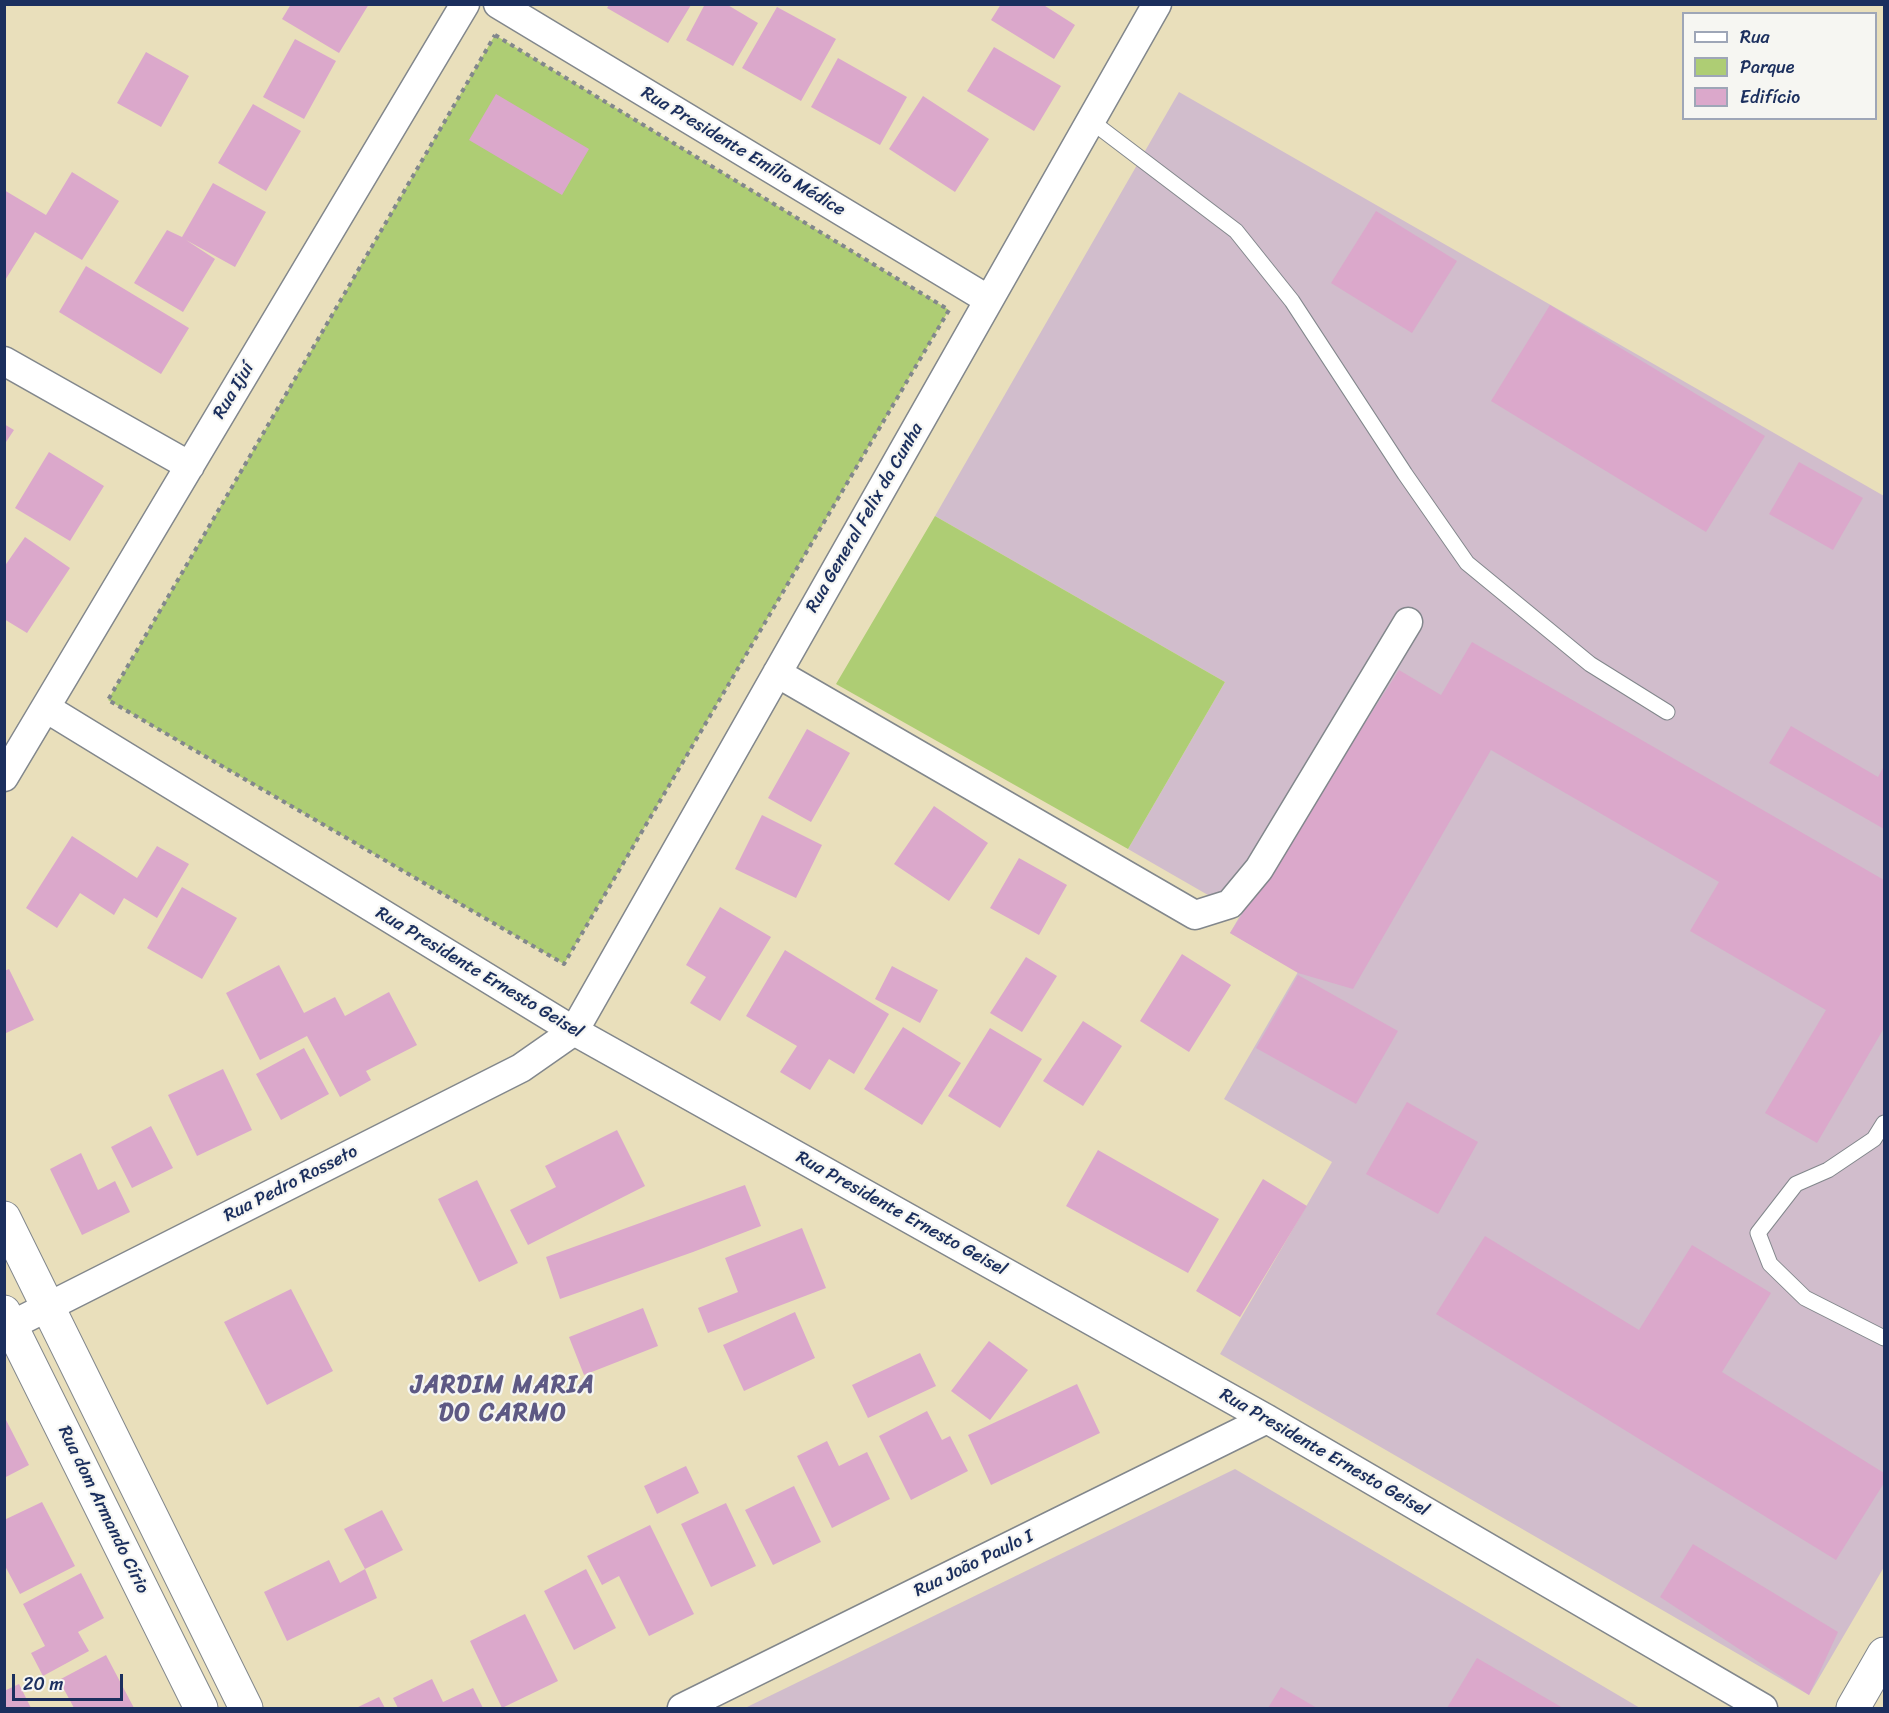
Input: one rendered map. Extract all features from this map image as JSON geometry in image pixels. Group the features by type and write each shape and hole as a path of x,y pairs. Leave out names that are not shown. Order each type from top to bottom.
{"street":[{"name":"Rua Ijuí","path":"4,777 465,4"},
{"name":"Rua Presidente Emílio Médice","path":"498,4 989,300"},
{"name":"Rua General Felix da Cunha","path":"574,1031 1157,4"},
{"path":"4,361 190,466"},
{"path":"777,673 1196,915 1230,904 1259,869 1408,622"},
{"name":"Rua Presidente Ernesto Geisel","path":"46,708 574,1031 1267,1419 1763,1708"},
{"name":"Rua Pedro Rosseto","path":"7,1322 48,1307 521,1068 574,1031"},
{"path":"4,1218 246,1708"},
{"name":"Rua dom Armando Círio","path":"7,1322 201,1708"},
{"name":"Rua João Paulo I","path":"682,1708 1267,1419"},
{"path":"1853,1708 1884,1654"}],"lane":[{"path":"1091,121 1236,231 1292,301 1405,474 1467,563 1590,664 1666,712"},
{"path":"1884,1123 1874,1139 1828,1170 1796,1184 1758,1233 1770,1264 1805,1298 1884,1338"}],"path":[{"path":"495,35 949,310 564,964 108,699 495,35"}],"shaded area":[{"path":"1179,92 1884,496 1884,1567 1809,1695 1220,1354 1332,1162 1224,1099 1298,972 1230,933 1241,914 1128,849 1225,682 935,516"},
{"path":"1235,1469 1640,1708 745,1708"}],"green space":[{"path":"495,35 949,310 564,964 108,700"},
{"path":"935,516 1225,682 1128,849 836,684"}],"building":[{"path":"291,4 369,4 339,53 282,19"},
{"path":"705,4 726,4 758,23 733,66 686,40"},
{"path":"1001,4 1042,4 1075,25 1054,59 991,20"},
{"path":"609,5 691,5 668,43 607,8"},
{"path":"777,7 836,39 801,101 742,68"},
{"path":"295,39 336,61 304,119 263,97"},
{"path":"994,47 1061,86 1034,131 967,91"},
{"path":"146,52 189,76 161,127 117,103"},
{"path":"838,58 907,97 880,145 811,107"},
{"path":"496,94 589,149 562,195 469,140"},
{"path":"923,96 989,139 955,192 889,149"},
{"path":"253,104 301,131 266,191 218,163"},
{"path":"72,172 119,201 82,260 35,232 4,282 4,190 46,215"},
{"path":"213,183 266,212 235,267 186,240 215,259 183,312 134,283 167,230 182,237"},
{"path":"1376,211 1457,261 1412,333 1331,283"},
{"path":"86,266 189,328 161,374 59,312"},
{"path":"1550,305 1765,436 1706,532 1491,401"},
{"path":"4,424 14,430 4,445"},
{"path":"49,452 104,486 70,541 15,508"},
{"path":"1799,462 1863,498 1833,550 1769,514"},
{"path":"25,537 70,568 27,633 4,619 4,567"},
{"path":"1472,642 1884,880 1884,1028 1817,1143 1765,1113 1826,1010 1690,931 1719,882 1491,750 1353,989 1298,973 1230,933 1399,670 1441,695"},
{"path":"1791,726 1878,777 1884,766 1884,829 1769,763"},
{"path":"807,729 850,753 811,822 768,798"},
{"path":"934,806 988,843 949,901 894,864"},
{"path":"762,815 822,845 796,898 735,869"},
{"path":"72,836 137,878 157,846 189,864 157,918 124,898 114,915 80,893 57,928 26,908"},
{"path":"1019,858 1067,885 1039,935 990,908"},
{"path":"182,887 237,918 202,979 147,948"},
{"path":"720,907 771,937 720,1021 690,1003 706,977 686,965"},
{"path":"785,950 889,1014 854,1074 829,1059 810,1090 780,1072 797,1046 746,1016"},
{"path":"1182,954 1231,985 1189,1052 1140,1021"},
{"path":"1026,957 1057,976 1022,1032 990,1013"},
{"path":"279,965 304,1013 335,997 345,1016 389,992 417,1045 366,1071 371,1080 340,1097 307,1036 260,1060 226,993"},
{"path":"892,966 938,990 920,1023 875,999"},
{"path":"9,969 34,1020 4,1034 4,971"},
{"path":"1298,975 1398,1031 1356,1104 1256,1048"},
{"path":"1083,1021 1122,1046 1083,1106 1043,1081"},
{"path":"903,1027 961,1063 922,1125 864,1089"},
{"path":"990,1028 1042,1059 1000,1128 948,1096"},
{"path":"304,1048 329,1094 281,1120 256,1074"},
{"path":"223,1069 252,1130 197,1156 168,1095"},
{"path":"1407,1102 1478,1142 1438,1214 1366,1174"},
{"path":"151,1126 173,1168 132,1188 111,1147"},
{"path":"617,1130 645,1186 528,1245 510,1210 556,1187 545,1166"},
{"path":"1098,1150 1219,1219 1188,1273 1066,1206"},
{"path":"81,1153 98,1190 115,1181 130,1212 82,1235 50,1169"},
{"path":"1263,1179 1307,1206 1240,1317 1196,1291"},
{"path":"477,1180 518,1263 479,1282 438,1199"},
{"path":"745,1185 761,1226 560,1299 546,1257"},
{"path":"802,1228 826,1288 708,1333 698,1308 738,1292 725,1258"},
{"path":"1485,1236 1639,1330 1692,1245 1771,1293 1722,1372 1884,1473 1884,1483 1836,1560 1436,1314"},
{"path":"291,1289 333,1371 267,1405 224,1322"},
{"path":"643,1308 658,1346 584,1375 569,1337"},
{"path":"795,1312 815,1358 744,1391 723,1345"},
{"path":"989,1341 1028,1370 990,1420 951,1391"},
{"path":"920,1353 936,1386 868,1418 852,1385"},
{"path":"1077,1384 1100,1433 991,1485 968,1435"},
{"path":"927,1411 942,1440 950,1436 968,1471 911,1500 879,1436"},
{"path":"4,1416 29,1465 4,1478"},
{"path":"827,1441 839,1466 867,1452 890,1499 832,1528 797,1456"},
{"path":"686,1466 699,1493 657,1514 644,1486"},
{"path":"794,1486 821,1542 773,1565 745,1510"},
{"path":"42,1502 75,1566 20,1594 4,1564 4,1520"},
{"path":"726,1503 756,1566 711,1587 681,1524"},
{"path":"382,1510 403,1550 365,1569 344,1529"},
{"path":"650,1525 694,1614 649,1636 619,1576 602,1585 587,1556"},
{"path":"1693,1544 1838,1632 1809,1695 1660,1597"},
{"path":"329,1560 340,1583 365,1569 377,1598 287,1641 264,1592"},
{"path":"586,1569 616,1628 574,1650 544,1591"},
{"path":"81,1573 104,1618 78,1632 89,1651 43,1676 31,1653 45,1646 23,1604"},
{"path":"525,1614 558,1681 502,1708 470,1641"},
{"path":"106,1655 134,1708 74,1708 59,1680"},
{"path":"1477,1658 1563,1708 1447,1708"},
{"path":"432,1679 443,1702 473,1688 483,1708 398,1708 393,1698"},
{"path":"19,1684 31,1708 4,1708 4,1691"},
{"path":"1281,1687 1317,1708 1268,1708"},
{"path":"379,1697 385,1708 356,1708"}],"district":[{"name":"JARDIM MARIA DO CARMO","path":"503,1400"}]}
